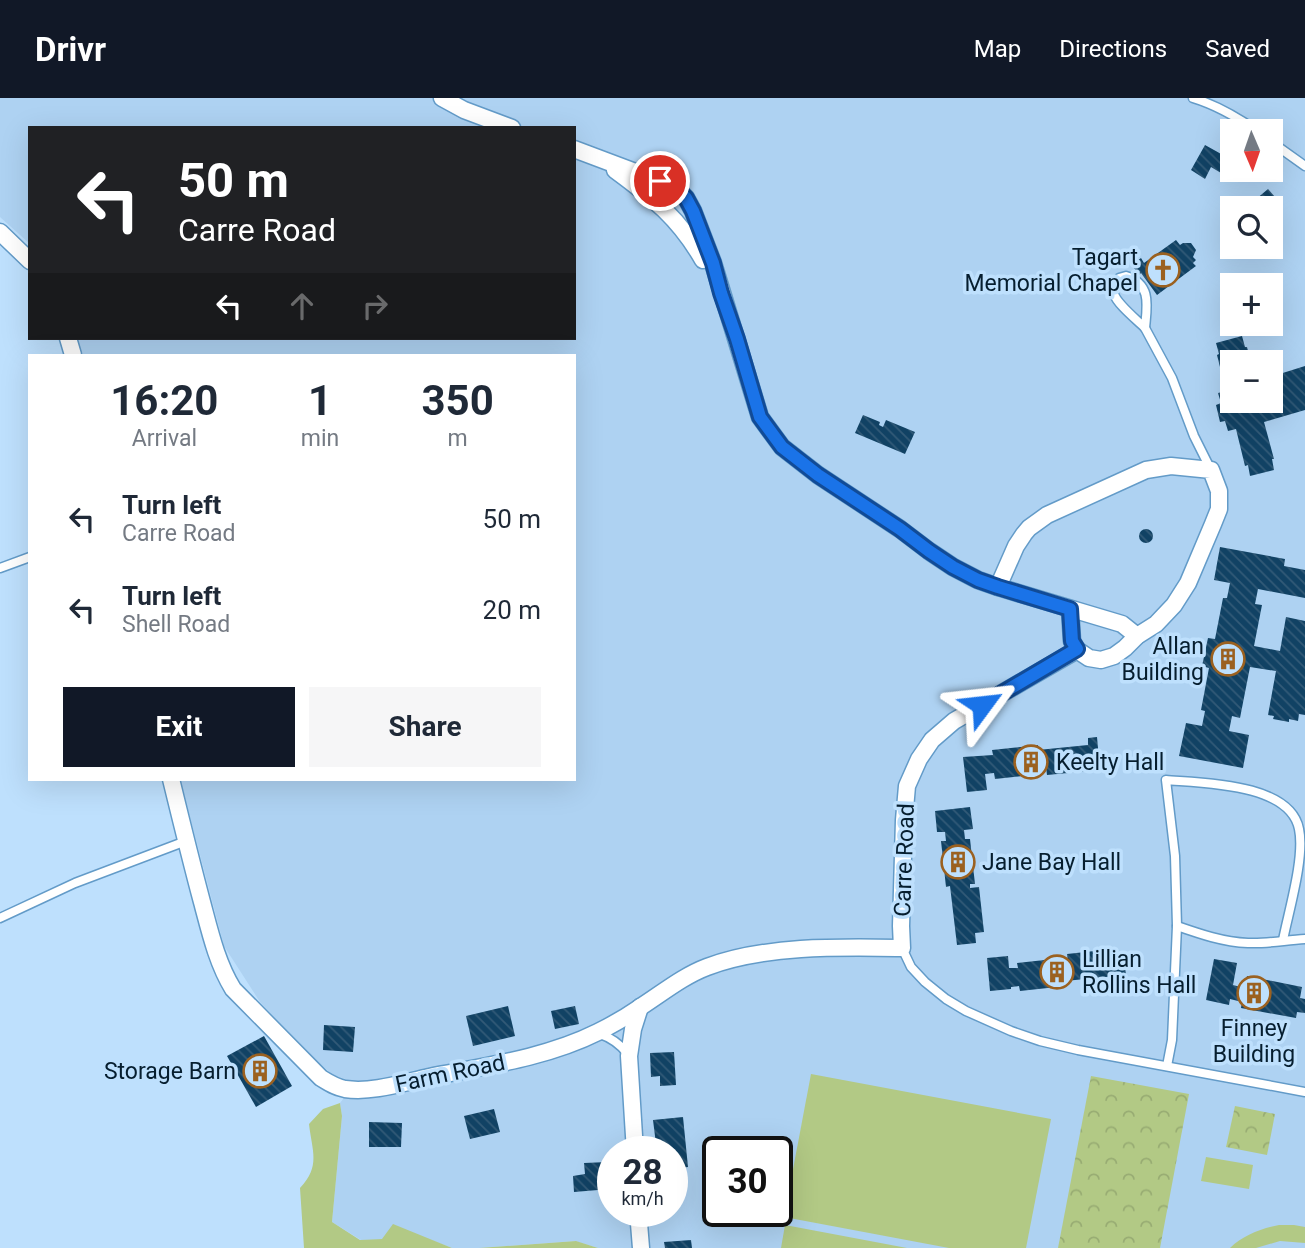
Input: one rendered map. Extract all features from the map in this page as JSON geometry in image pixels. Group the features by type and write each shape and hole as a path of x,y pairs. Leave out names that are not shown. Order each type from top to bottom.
{"street":[{"path":"442,98 464,110 507,126"},
{"path":"576,150 675,187 686,198 713,263 760,417 782,447 818,475 953,567 998,587 1122,624 1137,636"},
{"path":"600,159 654,199 679,224 693,242 721,293"},
{"path":"0,232 28,259"},
{"path":"998,587 1024,534 1047,515 1146,470 1171,466 1211,470 1219,491 1219,509 1188,583 1174,605 1156,624 1114,656 1101,660 1089,659 1072,641 1070,609"},
{"name":"Carre Road","path":"902,948 907,786 919,759 932,740 954,721 1077,649"},
{"name":"Farm Road","path":"171,781 216,953 227,979 245,1003 321,1078 334,1086 351,1089 376,1088 565,1047 597,1032 706,967 738,958 836,947 902,948"},
{"path":"634,1136 629,1056 640,1007"},
{"path":"639,1227 640,1248"}],"lane":[{"path":"1193,98 1239,119"},
{"path":"1283,150 1305,166"},
{"path":"1145,328 1145,291 1140,283 1132,278 1119,278 1114,284 1114,294 1145,328 1172,378 1194,436 1211,470"},
{"path":"0,568 28,558"},
{"path":"1167,1066 1172,1040 1177,926 1175,856 1166,780 1253,790 1285,805 1294,816 1299,827 1300,844 1283,940"},
{"path":"0,918 75,883 186,841"},
{"path":"1177,926 1228,941 1251,943 1305,939"},
{"path":"902,948 911,967 946,999 1011,1031 1078,1050 1305,1093"},
{"path":"597,1032 622,1046 629,1056"}],"shaded area":[{"path":"0,98 1305,98 1305,1248 598,1248 575,1241 452,1248 428,1239 361,1240 332,1222 342,1116 340,1103 354,1082 333,1075 302,1048 260,1002 224,946 181,781 576,781 576,354 81,354 77,340 576,340 576,126 28,126 28,242 0,217"}],"green space":[{"path":"811,1074 1051,1119 1026,1248 949,1248 793,1219 793,1169"},
{"path":"1091,1076 1189,1094 1160,1248 1058,1248"},
{"path":"340,1103 342,1116 332,1222 360,1240 382,1239 393,1224 452,1248 304,1248 300,1188 311,1173 314,1158 309,1124 323,1109"},
{"path":"1235,1106 1275,1114 1267,1155 1226,1147"},
{"path":"1206,1157 1253,1165 1249,1189 1201,1181"},
{"path":"1279,1225 1305,1227 1305,1243 1280,1241 1256,1248 1230,1248 1253,1233"},
{"path":"785,1227 793,1227 907,1248 781,1248"},
{"path":"576,1241 598,1248 479,1248"}],"building":[{"path":"1205,145 1220,153 1220,172 1211,167 1205,179 1191,170"},
{"path":"1268,189 1274,196 1260,196"},
{"name":"Tagart Memorial Chapel","path":"1176,240 1180,245 1191,243 1196,250 1193,257 1196,260 1193,263 1196,266 1157,295 1132,265 1141,258 1144,263"},
{"path":"1242,336 1248,350 1220,350 1220,367 1216,343"},
{"path":"1305,366 1305,410 1264,422 1274,459 1274,470 1250,476 1236,429 1228,431 1225,421 1220,422 1216,405 1220,403 1220,413 1283,413 1283,373"},
{"path":"863,415 880,422 879,425 883,427 886,420 915,432 905,454 855,433"},
{"path":"1143,529 1149,529 1153,536 1149,543 1143,543 1139,539 1139,533"},
{"name":"Allan Building","path":"1220,547 1285,559 1284,566 1305,570 1305,598 1258,589 1255,604 1262,605 1254,646 1280,651 1286,617 1305,621 1305,715 1299,714 1298,721 1289,719 1289,722 1273,719 1274,716 1268,715 1276,671 1250,667 1240,718 1232,716 1229,731 1249,735 1243,768 1179,756 1186,723 1202,726 1205,711 1201,710 1209,668 1202,666 1208,638 1215,639 1223,598 1227,598 1230,583 1214,580"},
{"name":"Keelty Hall","path":"1097,737 1100,770 1047,775 1046,767 1040,768 1041,774 995,779 994,773 985,774 987,790 967,792 963,757 993,755 992,750 1038,745 1038,750 1088,745 1088,738"},
{"name":"Jane Bay Hall","path":"970,807 973,829 964,830 965,839 970,839 975,884 970,884 970,888 979,887 984,932 975,933 976,943 957,945 941,841 946,841 945,832 937,832 935,811"},
{"name":"Lillian Rollins Hall","path":"1113,949 1114,958 1124,957 1126,975 1065,981 1066,986 1020,991 1019,986 990,991 987,958 1008,956 1009,968 1018,968 1017,963 1063,958 1063,963 1068,962 1067,954"},
{"name":"Finney Building","path":"1214,959 1237,963 1233,985 1244,988 1247,976 1302,987 1300,998 1305,999 1305,1013 1297,1012 1296,1018 1241,1008 1242,1002 1230,999 1229,1005 1206,1000"},
{"path":"508,1006 515,1036 473,1046 466,1016"},
{"path":"575,1006 579,1024 555,1029 551,1011"},
{"path":"324,1025 355,1027 353,1052 323,1050"},
{"name":"Storage Barn","path":"264,1036 292,1086 256,1107 227,1056"},
{"path":"674,1052 676,1085 660,1086 660,1076 651,1077 650,1053"},
{"path":"494,1109 500,1132 470,1139 464,1116"},
{"path":"683,1117 685,1136 655,1136 653,1120"},
{"path":"369,1122 402,1123 401,1147 369,1147"},
{"path":"597,1162 597,1190 574,1192 573,1176 585,1174 584,1163"},
{"path":"691,1240 692,1248 665,1248 664,1242"}],"place":[{"name":"Tagart Memorial Chapel","path":"1163,270"},
{"name":"Allan Building","path":"1228,659"},
{"name":"Keelty Hall","path":"1031,762"},
{"name":"Jane Bay Hall","path":"958,862"},
{"name":"Lillian Rollins Hall","path":"1057,972"},
{"name":"Finney Building","path":"1254,993"},
{"name":"Storage Barn","path":"260,1071"}],"route":[{"path":"660,181 675,187 686,198 693,211 713,263 760,417 782,447 818,475 953,567 978,580 1070,609 1070,631 1077,649 982,705"}]}
